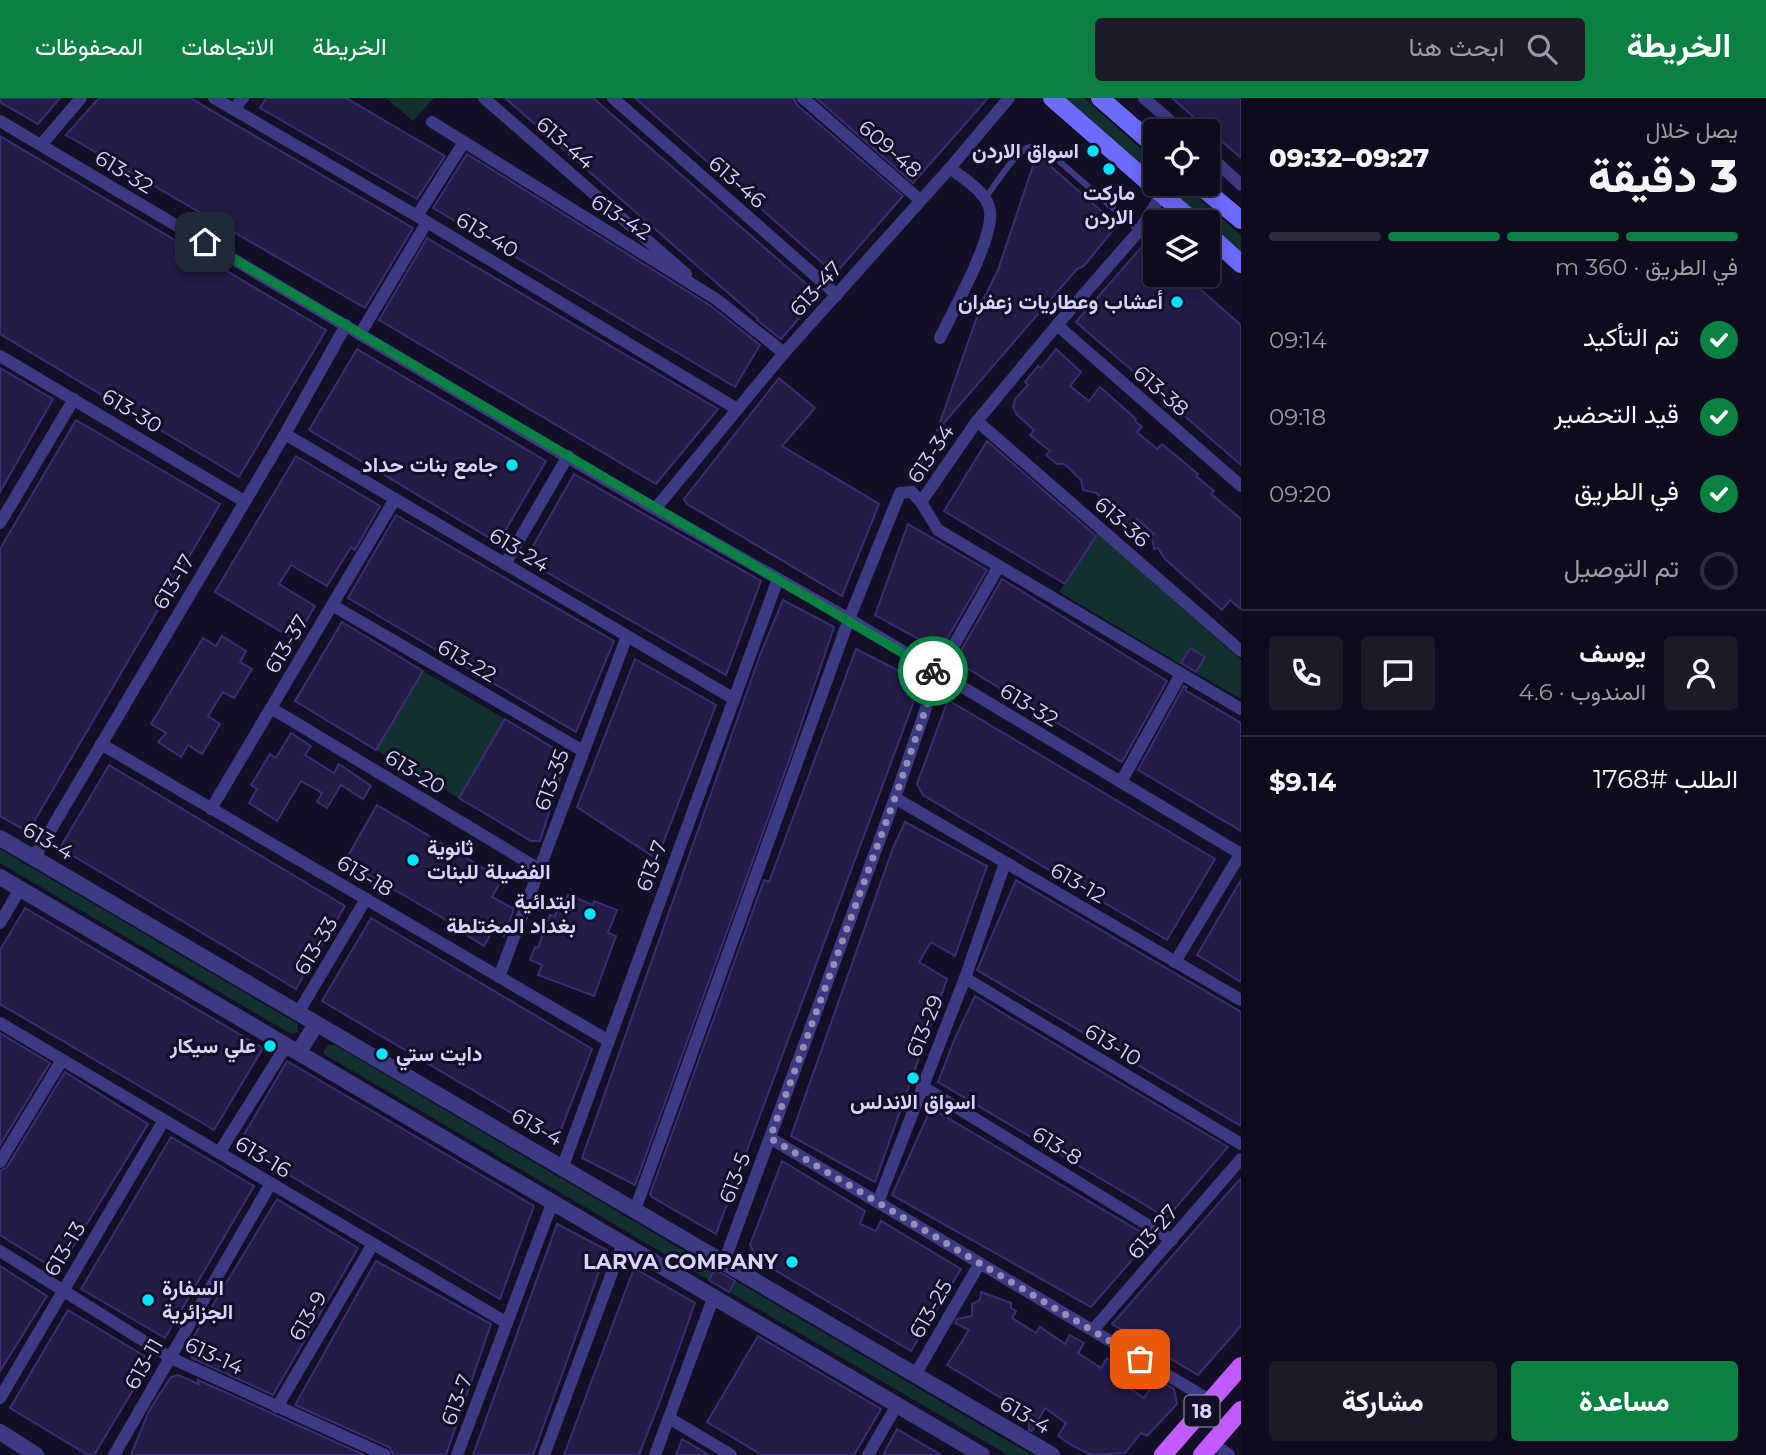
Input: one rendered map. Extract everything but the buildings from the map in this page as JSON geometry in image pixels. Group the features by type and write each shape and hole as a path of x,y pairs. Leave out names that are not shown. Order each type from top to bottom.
{"main road":[{"path":"1052,98 1143,171"},
{"path":"1100,98 1143,136"},
{"path":"1172,196 1184,210"},
{"path":"1212,196 1241,220"},
{"path":"1220,245 1241,264"},
{"name":"18","path":"1163,1455 1241,1366"},
{"name":"18","path":"1207,1449 1241,1410"}],"street":[{"path":"41,145 81,98"},
{"name":"613-40","path":"214,98 422,219 737,409"},
{"path":"234,109 243,98"},
{"name":"613-44","path":"484,98 716,299"},
{"name":"613-46","path":"613,98 836,295"},
{"name":"609-48","path":"803,98 920,200"},
{"name":"613-47","path":"655,509 784,353 1009,98"},
{"path":"1144,98 1168,119"},
{"name":"613-32","path":"0,121 655,509 849,619 1241,854"},
{"name":"613-42","path":"432,122 716,299 784,353"},
{"path":"360,334 464,142"},
{"path":"1220,165 1241,185"},
{"path":"940,338 966,289 989,227 990,211 985,198 950,168"},
{"name":"613-34","path":"1162,196 1139,231 977,421 921,502 938,530 1241,709"},
{"name":"613-17","path":"34,858 285,434 346,325"},
{"name":"613-38","path":"1057,325 1241,486"},
{"name":"613-30","path":"0,356 244,501"},
{"path":"0,523 74,399"},
{"name":"613-36","path":"977,421 1241,651"},
{"name":"613-24","path":"285,434 734,699"},
{"path":"505,564 568,456"},
{"path":"635,1210 849,619 900,493 912,492 921,502"},
{"name":"613-37","path":"211,808 395,499"},
{"name":"613-5","path":"724,1262 895,798 938,673 999,566"},
{"name":"613-7","path":"563,1166 778,579"},
{"name":"613-22","path":"332,605 583,751"},
{"name":"613-35","path":"499,977 627,636"},
{"path":"1121,782 1181,674"},
{"name":"613-20","path":"271,708 539,869"},
{"name":"613-18","path":"101,744 609,1041"},
{"name":"613-12","path":"895,798 1241,1000"},
{"name":"613-4","path":"0,838 1052,1455"},
{"path":"1175,962 1241,854"},
{"name":"613-29","path":"878,1202 965,978 1005,863"},
{"path":"0,877 982,1455"},
{"path":"0,923 20,888"},
{"name":"613-33","path":"298,1013 366,899"},
{"name":"613-10","path":"965,978 1241,1144"},
{"name":"613-16","path":"0,1023 507,1323"},
{"path":"219,1153 292,1049 316,1024"},
{"path":"0,1162 62,1060"},
{"name":"613-8","path":"922,1086 1172,1240"},
{"name":"613-13","path":"0,1398 164,1120"},
{"path":"770,1138 1211,1401"},
{"name":"613-27","path":"1093,1330 1241,1159"},
{"name":"613-11","path":"114,1455 271,1183"},
{"name":"613-7","path":"457,1455 552,1202"},
{"path":"544,1455 623,1243"},
{"name":"613-9","path":"277,1407 373,1244"},
{"name":"613-14","path":"0,1251 171,1358 385,1455"},
{"name":"613-25","path":"915,1376 980,1263"},
{"path":"655,1455 714,1296"},
{"path":"868,1455 897,1405"},
{"path":"669,1418 732,1455"},
{"path":"0,1432 36,1455"},
{"path":"1207,1449 1229,1455"}],"lane":[{"path":"985,198 1021,153 1028,147 1035,146 1044,148 1139,231"}],"green space":[{"path":"386,98 434,98 413,121"},
{"path":"1061,98 1084,98 1143,150 1143,167"},
{"path":"1178,196 1196,196 1212,210 1190,210"},
{"path":"1220,217 1241,235 1241,255 1220,236"},
{"path":"1098,533 1241,660 1241,699 1196,673 1205,657 1190,648 1180,664 1059,592"},
{"path":"423,671 505,719 459,798 376,750"},
{"path":"0,849 298,1024 298,1032 291,1034 0,863"},
{"path":"329,1045 335,1045 715,1269 709,1280 324,1054"},
{"path":"736,1281 1032,1455 1008,1455 729,1292"}],"way so far":[{"path":"933,671 938,673 895,798 770,1138 1140,1359"}],"place":[{"name":"اسواق الاردن","path":"1093,151"},
{"name":"ماركت الاردن","path":"1109,169"},
{"name":"أعشاب وعطاريات زعفران","path":"1177,302"},
{"name":"جامع بنات حداد","path":"512,465"},
{"name":"ثانوية الفضيلة للبنات","path":"413,860"},
{"name":"ابتدائية بغداد المختلطة","path":"590,914"},
{"name":"علي سيكار","path":"270,1046"},
{"name":"دايت ستي","path":"382,1054"},
{"name":"اسواق الاندلس","path":"913,1078"},
{"name":"LARVA COMPANY","path":"792,1262"},
{"name":"السفارة الجزائرية","path":"148,1300"}],"route":[{"path":"205,242 655,509 849,619 933,671"}]}
